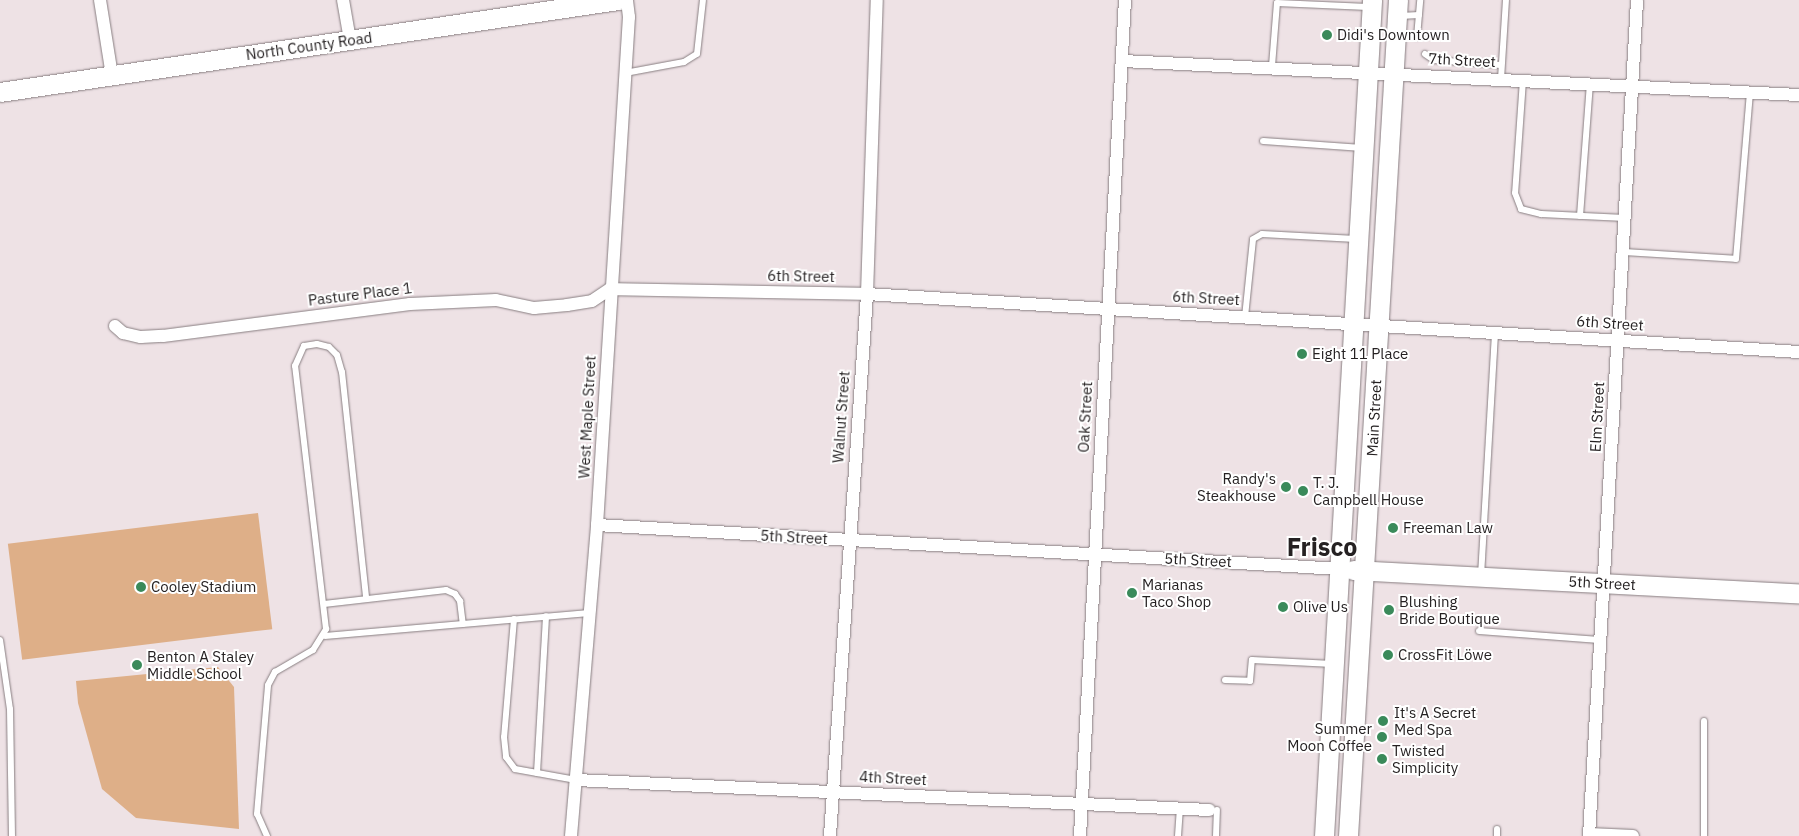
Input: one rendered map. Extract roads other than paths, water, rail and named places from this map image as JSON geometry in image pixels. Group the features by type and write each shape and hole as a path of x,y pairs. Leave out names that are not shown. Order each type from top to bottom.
{"main road":[{"name":"North County Road","path":"0,92 350,40 582,3 618,0"},
{"name":"Main Street","path":"1324,836 1340,569 1351,324 1370,72 1372,3"},
{"name":"Main Street","path":"1348,836 1366,570 1398,8"},
{"name":"5th Street","path":"1340,569 1799,593"}],"street":[{"path":"100,0 112,76"},
{"path":"343,0 350,40"},
{"name":"West Maple Street","path":"571,836 597,526 610,289 625,73 627,0"},
{"name":"Walnut Street","path":"830,836 866,294 877,0"},
{"name":"Oak Street","path":"1080,836 1106,309 1122,61 1124,0"},
{"name":"Elm Street","path":"1589,835 1637,0"},
{"name":"7th Street","path":"1122,61 1272,66 1799,95"},
{"name":"6th Street","path":"610,289 866,294 1799,352"},
{"name":"Pasture Place 1","path":"114,326 123,333 132,335 163,336 410,304 496,300 534,308 568,305 592,301 610,289"},
{"name":"5th Street","path":"597,526 1340,569"},
{"name":"4th Street","path":"576,780 1213,810"},
{"path":"1589,835 1633,836"}],"lane":[{"path":"625,73 684,62 697,54 702,0"},
{"path":"1417,37 1420,0"},
{"path":"1501,79 1506,0"},
{"path":"1272,66 1277,3 1372,3"},
{"path":"1398,8 1418,15"},
{"path":"1425,54 1434,60 1502,65"},
{"path":"1523,80 1515,193 1521,210 1625,218"},
{"path":"1580,216 1590,84"},
{"path":"1623,252 1736,259 1750,92"},
{"path":"1263,141 1364,148"},
{"path":"1245,317 1254,239 1262,234 1357,239"},
{"path":"1481,576 1495,332"},
{"path":"267,836 257,814 268,685 275,672 313,650 325,636 324,604 295,366 304,346 317,344 329,347 337,355 342,372 366,598"},
{"path":"324,604 446,590 460,601 463,624"},
{"path":"325,636 589,613"},
{"path":"537,773 546,616"},
{"path":"514,619 504,751 515,769 576,780"},
{"path":"1479,631 1600,640"},
{"path":"0,640 10,709 9,798 12,836"},
{"path":"1225,680 1250,681 1252,660 1334,664"},
{"path":"1704,721 1704,836"},
{"path":"0,800 9,798"},
{"path":"1178,836 1180,808"},
{"path":"1213,810 1216,836"}],"place":[{"name":"Didi's Downtown","path":"1327,35"},
{"name":"Eight 11 Place","path":"1302,354"},
{"name":"Randy's Steakhouse","path":"1286,487"},
{"name":"T. J. Campbell House","path":"1303,491"},
{"name":"Freeman Law","path":"1393,528"},
{"name":"Cooley Stadium","path":"141,587"},
{"name":"Marianas Taco Shop","path":"1132,593"},
{"name":"Olive Us","path":"1283,607"},
{"name":"Blushing Bride Boutique","path":"1389,610"},
{"name":"CrossFit Löwe","path":"1388,655"},
{"name":"Benton A Staley Middle School","path":"137,665"},
{"name":"It's A Secret Med Spa","path":"1383,721"},
{"name":"Summer Moon Coffee","path":"1382,737"},
{"name":"Twisted Simplicity","path":"1382,759"}],"district":[{"name":"Frisco","path":"1322,547"}]}
